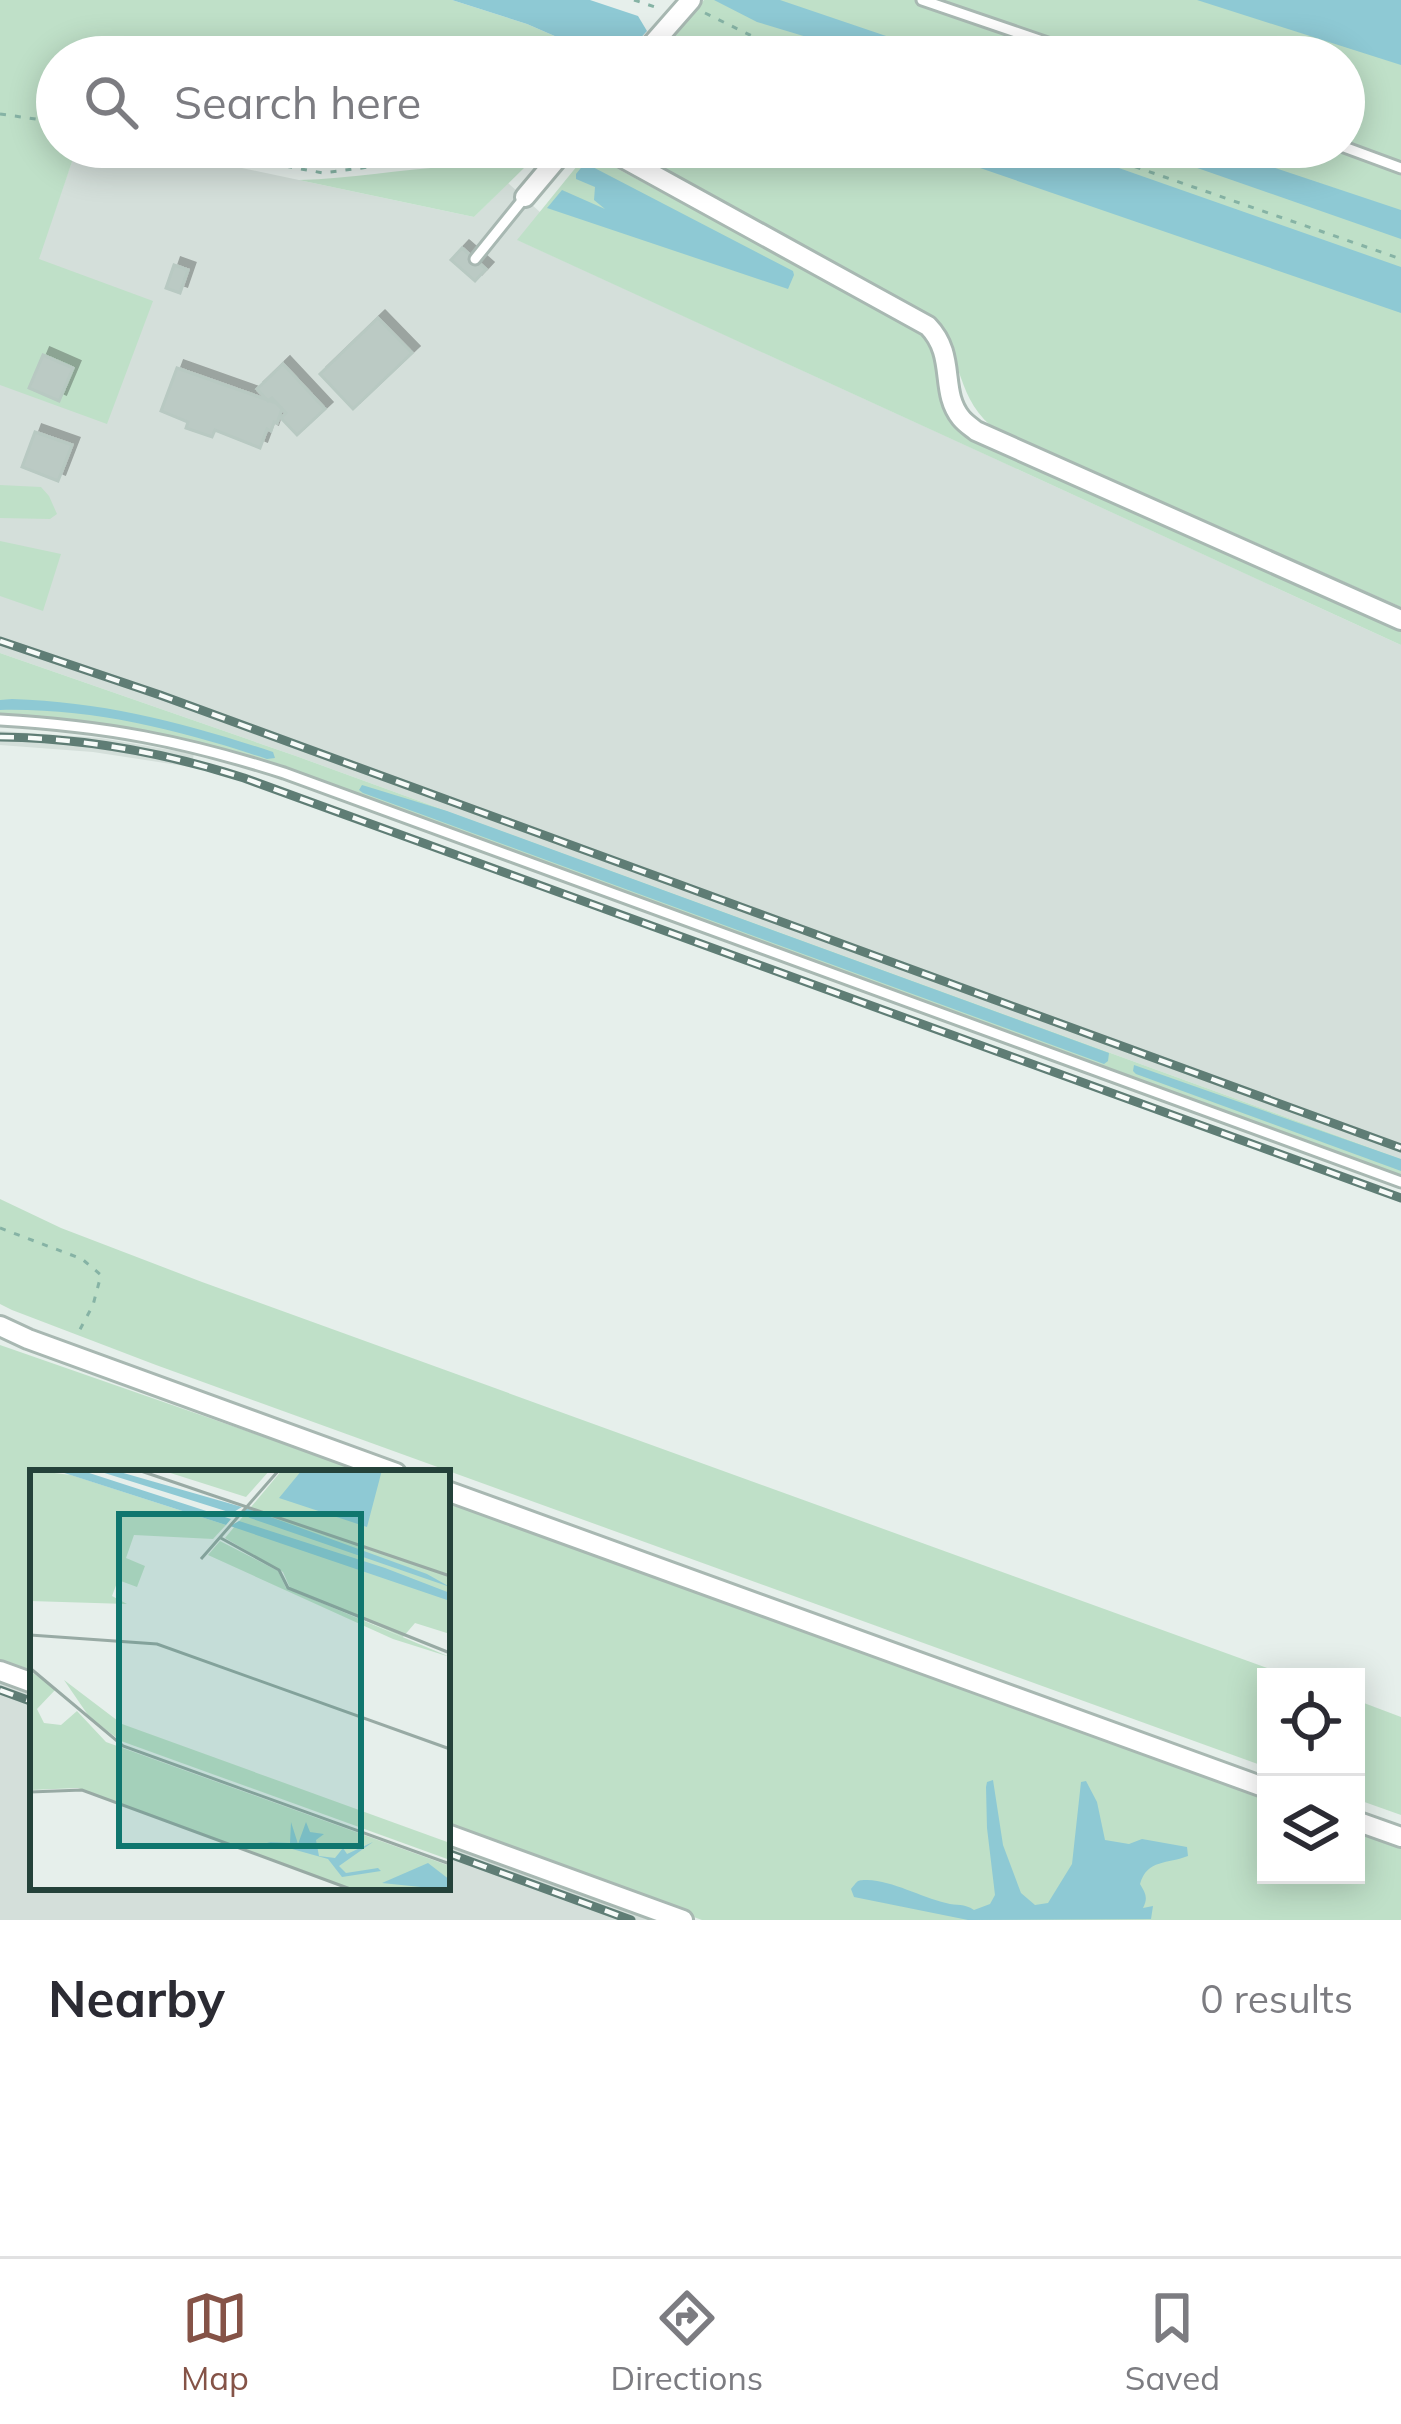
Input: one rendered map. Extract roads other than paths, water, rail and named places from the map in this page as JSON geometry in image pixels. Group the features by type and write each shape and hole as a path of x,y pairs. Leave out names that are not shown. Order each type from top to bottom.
{"street":[{"path":"660,36 686,6"},
{"path":"525,197 549,168"},
{"path":"641,168 928,326 940,339 946,356 952,400 960,417 976,431 1401,620"},
{"path":"0,1326 388,1470"},
{"path":"450,1492 1257,1785"},
{"path":"0,1671 30,1682"},
{"path":"1365,1824 1401,1837"},
{"path":"450,1835 683,1920"}],"lane":[{"path":"922,0 1028,36"},
{"path":"1365,155 1401,168"},
{"path":"475,260 525,197"},
{"path":"0,720 140,734 284,773 1401,1182"}],"water":[{"path":"452,0 590,0 638,16 647,31 642,36 555,36"},
{"path":"714,0 780,0 886,36 803,36 757,22"},
{"path":"1197,0 1401,0 1401,65 1365,54 1365,36 1310,36"},
{"path":"581,168 595,168 793,271 788,289 547,208 562,190 605,209 594,200 595,187 576,179"},
{"path":"980,168 1119,168 1401,267 1401,313"},
{"path":"1197,168 1275,168 1401,210 1401,239"},
{"path":"0,700 80,704 144,716 273,752 275,758 102,717 0,710"},
{"path":"362,785 447,811 1109,1053 1108,1061 1104,1064 363,793"},
{"path":"1134,1065 1401,1159 1401,1171 1136,1074"},
{"path":"993,1780 1003,1845 1021,1893 1035,1905 1048,1903 1072,1864 1081,1782 1086,1781 1097,1802 1105,1840 1129,1844 1142,1839 1187,1847 1188,1856 1153,1866 1143,1876 1143,1908 1153,1906 1151,1919 968,1920 854,1897 851,1889 867,1880 974,1910 990,1904 995,1895 986,1787"}],"railway":[{"path":"0,641 160,695 1401,1148"},
{"path":"0,737 124,748 244,778 1401,1198"},
{"path":"0,1690 30,1701"},
{"path":"450,1854 631,1920"}]}
